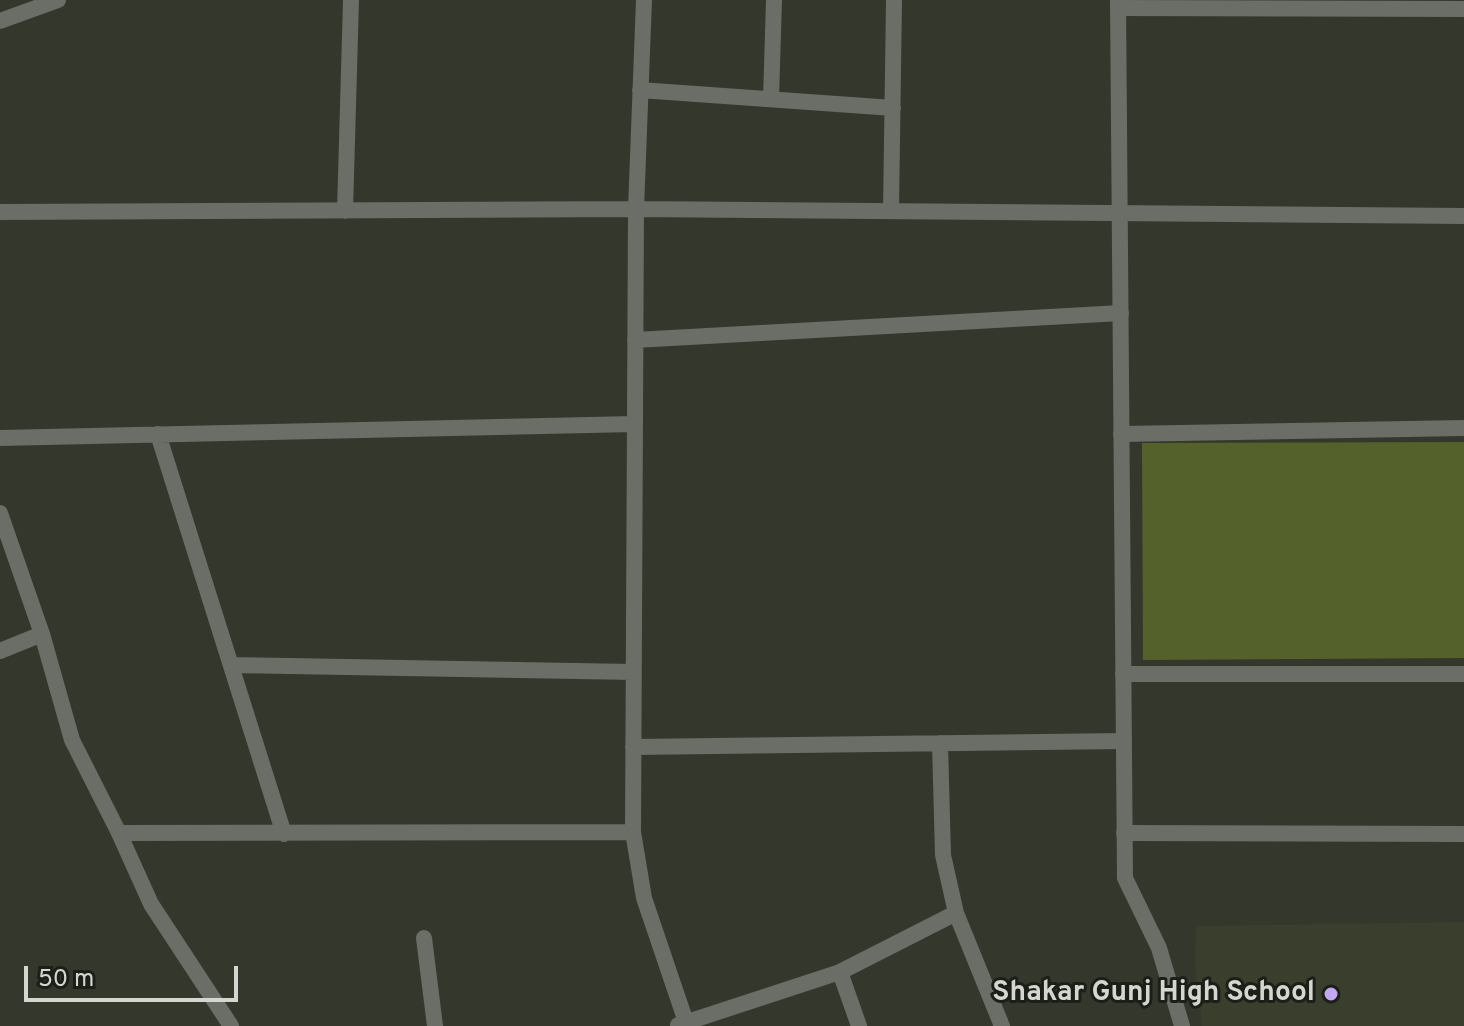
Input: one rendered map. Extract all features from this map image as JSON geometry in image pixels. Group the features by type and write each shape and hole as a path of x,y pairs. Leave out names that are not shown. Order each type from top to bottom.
{"street":[{"path":"0,21 58,0"},
{"path":"345,211 351,0"},
{"path":"644,0 636,209 633,832 644,898 684,1025 840,972 956,913"},
{"path":"771,99 774,0"},
{"path":"891,211 894,0"},
{"path":"1182,1026 1159,948 1125,878 1118,4 1464,9"},
{"path":"640,90 893,108"},
{"path":"0,212 636,209 1464,216"},
{"path":"635,340 1121,313"},
{"path":"0,438 634,424"},
{"path":"1121,434 1464,428"},
{"path":"158,434 284,834"},
{"path":"0,513 42,634 72,740 151,904 231,1026"},
{"path":"0,651 42,634"},
{"path":"231,665 633,672"},
{"path":"1123,674 1464,674"},
{"path":"633,747 1124,741"},
{"path":"940,743 943,855 956,913 1002,1026"},
{"path":"119,833 633,832"},
{"path":"1124,833 1464,834"},
{"path":"424,938 435,1026"},
{"path":"840,972 859,1026"}],"shaded area":[{"name":"Shakar Gunj High School","path":"1464,922 1464,1026 1202,1026 1195,963 1196,926"}],"green space":[{"path":"1464,442 1464,658 1143,660 1142,443"}],"place":[{"name":"Shakar Gunj High School","path":"1331,994"}]}
